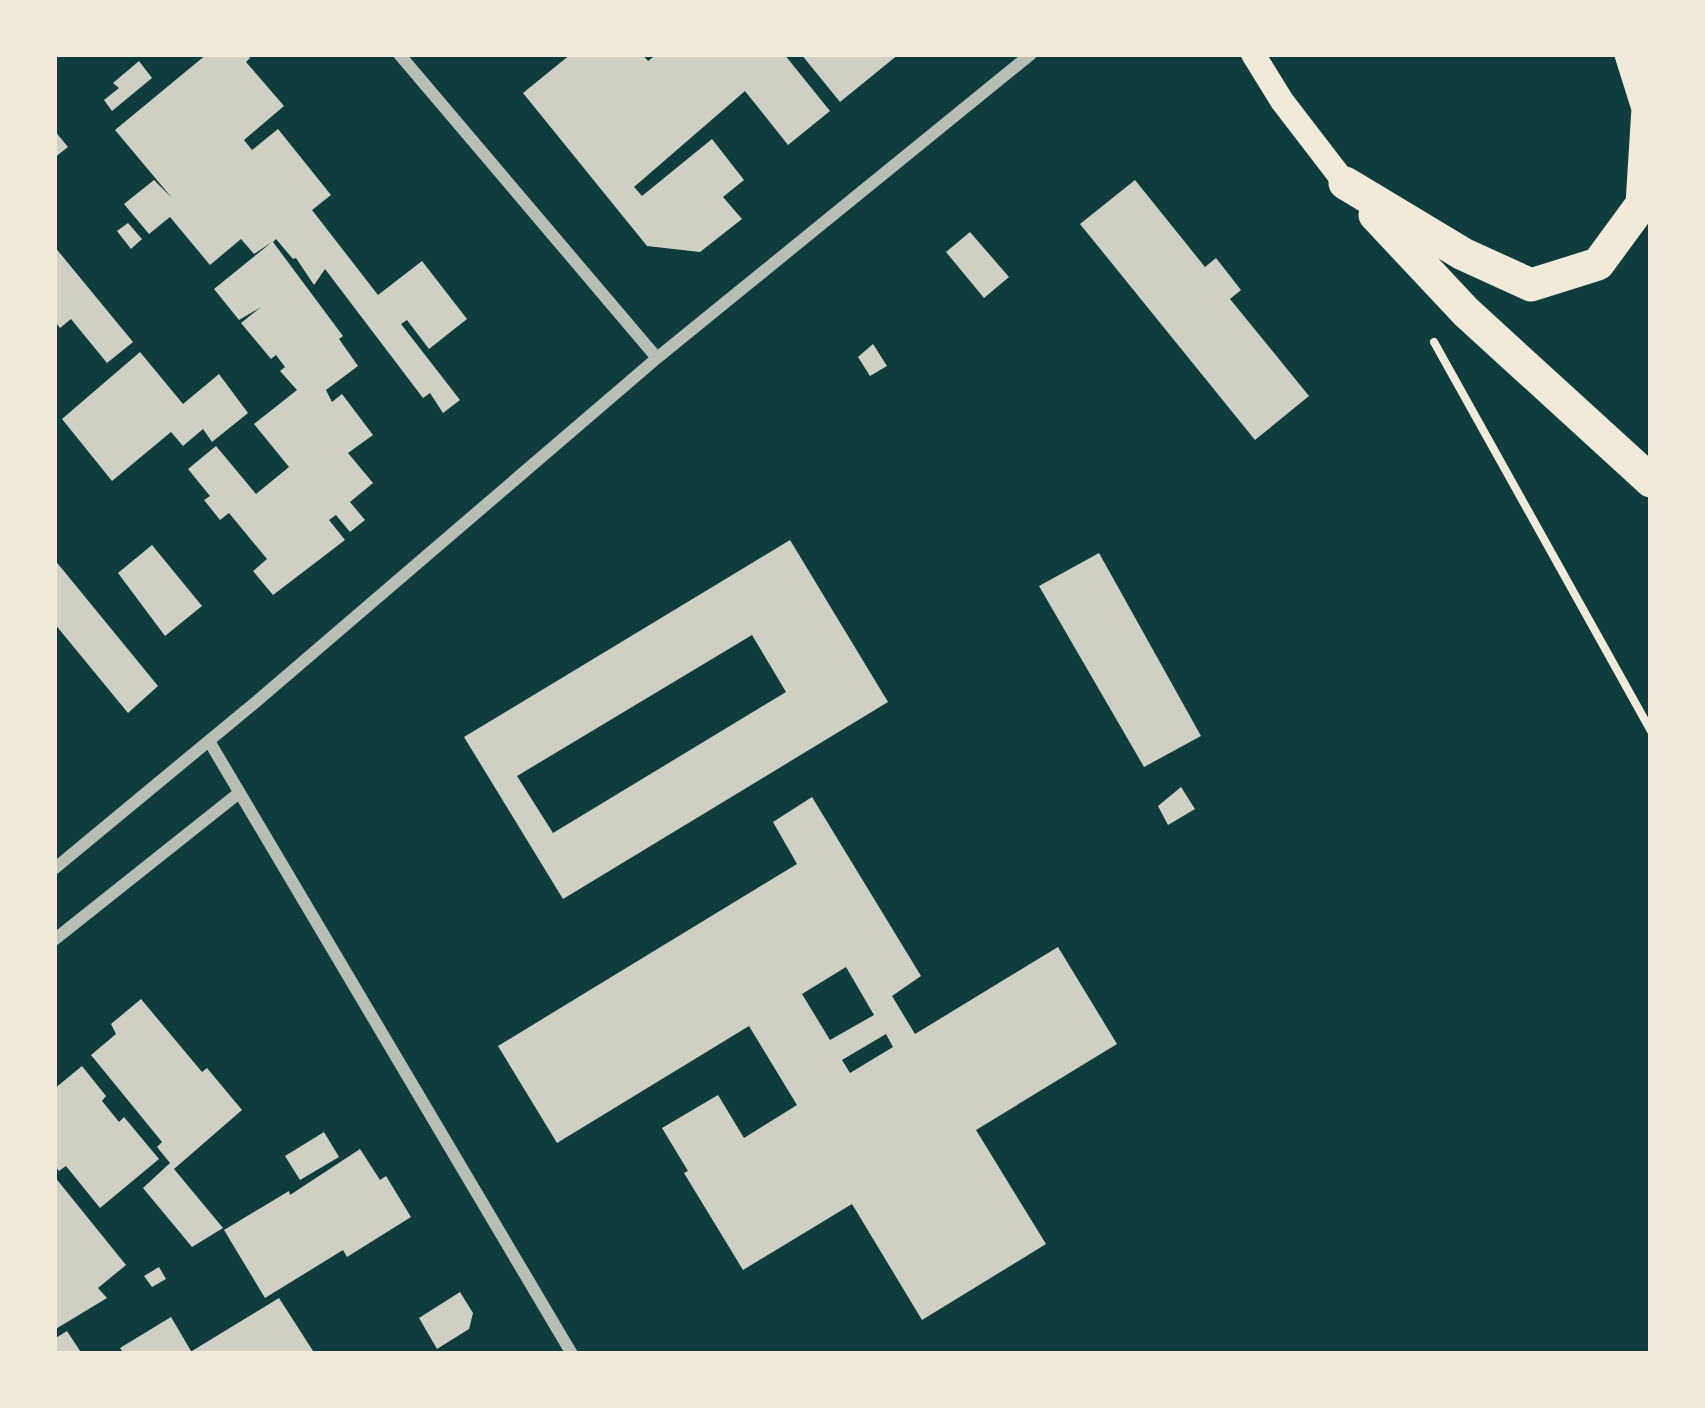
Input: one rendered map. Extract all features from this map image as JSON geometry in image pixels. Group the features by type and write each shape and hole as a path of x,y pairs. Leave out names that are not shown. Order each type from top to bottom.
{"highway":[{"path":"1345,183 1463,254 1531,285 1598,265 1642,204 1648,108 1631,54"},
{"path":"1345,183 1466,312 1651,481"}],"main road":[{"path":"1253,54 1345,183"}],"street":[{"path":"399,54 656,358"},
{"path":"54,868 656,358 1031,54"},
{"path":"208,741 572,1354"},
{"path":"54,940 239,793"}],"path":[{"path":"1424,325 1651,730"}],"building":[{"path":"207,54 247,54 250,58 246,62 284,106 244,140 252,150 278,129 331,195 312,210 378,295 422,261 467,319 429,349 407,320 401,324 460,400 443,413 430,393 423,398 325,269 314,285 296,258 276,239 273,242 343,336 339,339 358,366 326,390 332,402 342,394 373,435 348,453 373,483 350,502 365,520 350,532 336,515 329,520 345,540 273,595 253,571 267,559 229,513 220,520 204,500 210,496 188,469 216,446 256,494 289,467 254,424 297,390 280,371 285,367 276,355 271,359 241,323 261,307 239,320 214,289 272,242 254,254 241,239 210,265 170,217 149,234 124,204 154,180 172,198 115,130"},
{"path":"571,54 642,54 648,61 657,54 784,54 830,111 788,145 745,91 634,187 642,196 712,139 744,180 723,197 742,219 700,252 647,246 523,93"},
{"path":"801,54 899,54 840,102"},
{"path":"139,61 152,78 112,111 104,100 119,88 113,83"},
{"path":"54,130 68,147 54,158"},
{"path":"1135,180 1205,267 1216,258 1241,290 1230,299 1309,396 1255,440 1080,224"},
{"path":"128,223 142,239 131,249 117,231"},
{"path":"970,232 1009,277 984,298 946,252"},
{"path":"54,246 133,342 107,363 71,319 60,328 54,320"},
{"path":"873,344 887,366 870,376 858,357"},
{"path":"140,352 183,404 219,374 248,413 212,442 203,429 183,446 171,432 112,481 62,419"},
{"path":"790,540 888,702 563,899 464,737","holes":["752,635 786,692 553,833 517,776"]},
{"path":"152,545 202,606 165,636 118,573"},
{"path":"1099,553 1201,736 1144,767 1039,586"},
{"path":"54,559 158,686 128,713 54,623"},
{"path":"1181,787 1195,809 1168,825 1158,806"},
{"path":"812,797 921,976 892,996 915,1034 1058,947 1117,1044 976,1130 1046,1244 922,1320 852,1204 743,1270 684,1173 688,1171 662,1128 718,1095 744,1138 797,1105 749,1026 557,1143 498,1046 797,864 773,822","holes":["846,967 874,1015 830,1040 802,994","886,1034 893,1047 850,1073 842,1060"]},
{"path":"141,999 202,1072 207,1068 242,1110 174,1169 223,1228 192,1247 143,1188 170,1163 157,1147 162,1142 91,1055 116,1034 111,1024"},
{"path":"82,1066 119,1122 124,1117 159,1159 100,1208 66,1166 59,1171 54,1165 54,1089"},
{"path":"324,1132 339,1157 300,1180 285,1156"},
{"path":"360,1149 380,1180 386,1176 411,1217 347,1257 343,1250 265,1298 224,1230 289,1191 290,1195"},
{"path":"54,1176 126,1265 98,1288 107,1298 54,1330"},
{"path":"159,1267 166,1279 152,1287 144,1276"},
{"path":"460,1292 473,1313 469,1329 437,1349 419,1318"},
{"path":"279,1298 315,1354 187,1354"},
{"path":"171,1317 191,1351 124,1354 120,1348"},
{"path":"67,1331 82,1354 54,1354 54,1339"}]}
